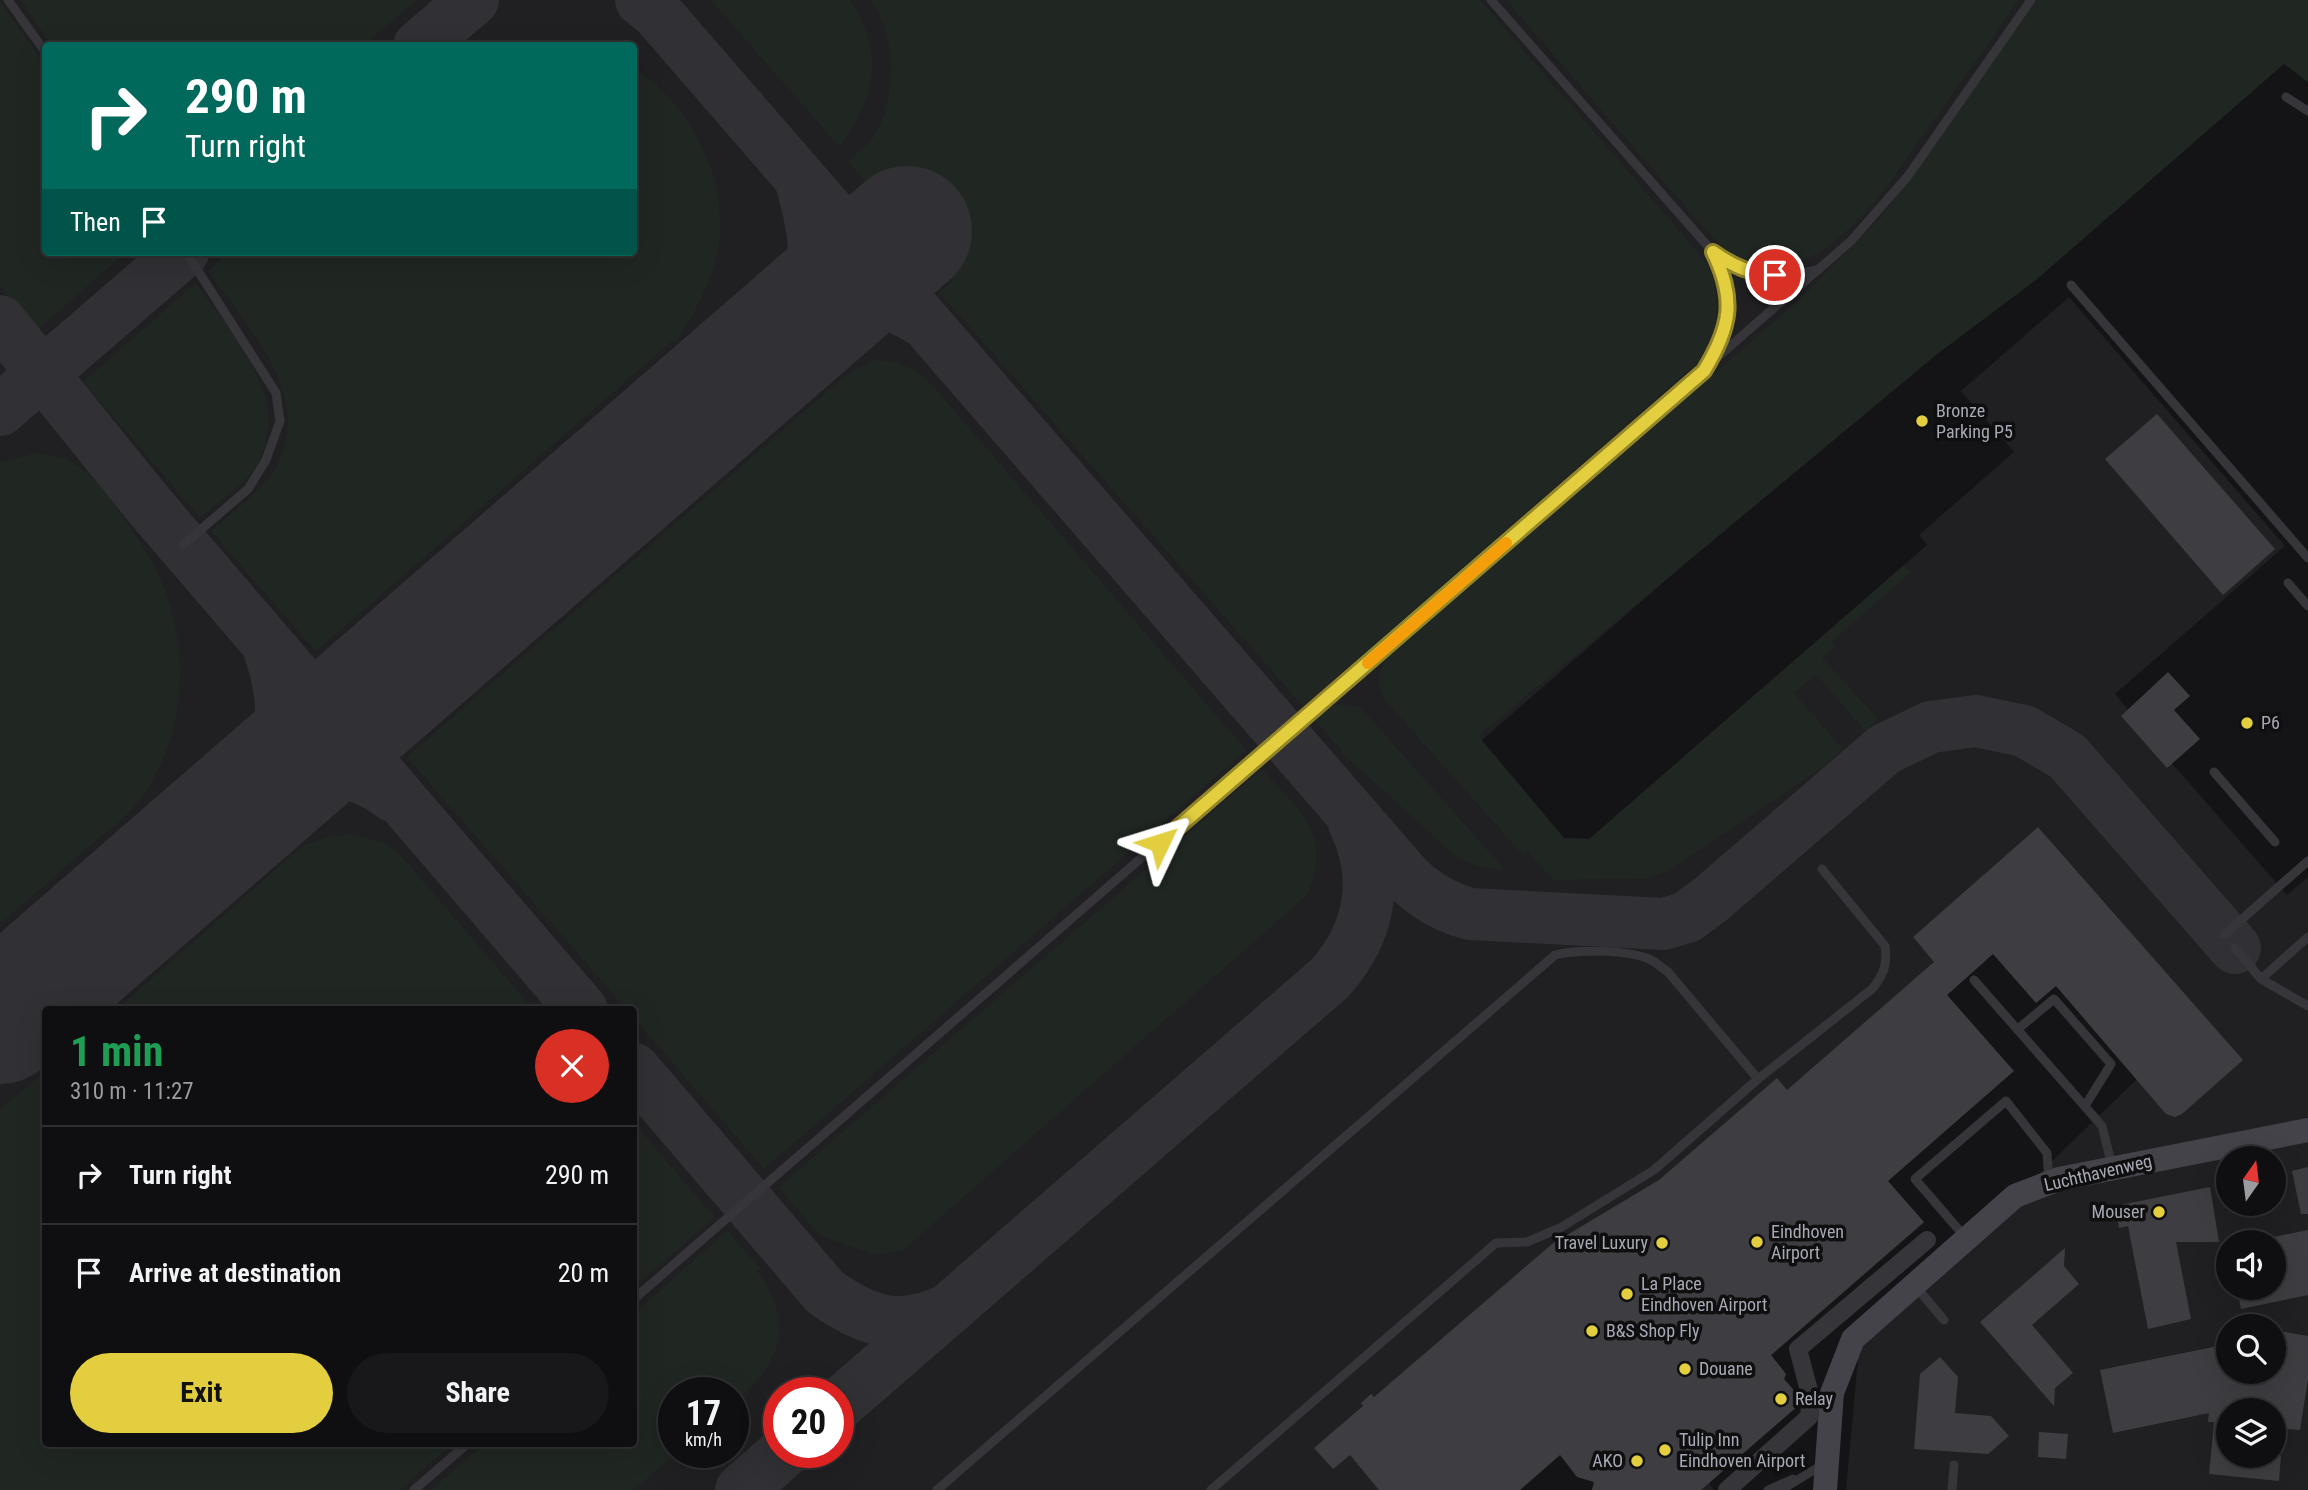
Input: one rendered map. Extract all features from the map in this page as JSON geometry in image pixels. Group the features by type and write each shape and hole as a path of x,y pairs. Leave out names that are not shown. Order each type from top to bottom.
{"street":[{"name":"Luchthavenweg","path":"1825,1490 1832,1393 1844,1354 1856,1335 2015,1196 2049,1183 2308,1130"},
{"path":"1727,1490 1809,1417 1811,1398 1798,1349 1927,1240"},
{"name":"Luchthavenweg","path":"1837,1490 1844,1395 1839,1374"}],"lane":[{"path":"8,0 42,47"},
{"path":"1491,0 1713,252 1734,267 1759,274 1791,275 1820,270"},
{"path":"637,1296 1820,270 1851,241 1908,176 2031,0"},
{"path":"2286,97 2308,111"},
{"path":"1704,371 1721,342 1729,309 1726,278 1713,252"},
{"path":"183,545 248,489 266,460 280,421 276,393 189,256"},
{"path":"2071,285 2308,558"},
{"path":"2288,583 2308,606"},
{"path":"2214,772 2275,842"},
{"path":"2224,936 2308,861"},
{"path":"1211,1490 1496,1243 1527,1242 1560,1228 1654,1170 1758,1079 1872,989 1882,977 1887,957 1880,937 1822,869"},
{"path":"2261,979 2308,937"},
{"path":"2235,948 2261,979 2308,1006"},
{"path":"937,1490 1555,955 1571,951 1633,955 1651,960 1668,972 1758,1079"},
{"path":"1974,980 2102,1126 2113,1169"},
{"path":"2018,1030 2054,999 2111,1064 2085,1106"},
{"path":"1966,1238 1915,1179 2006,1101 2047,1153 2049,1183"},
{"path":"1913,1284 1944,1320"},
{"path":"414,1490 464,1447"},
{"path":"1768,1490 1827,1463"},
{"path":"1952,1490 1954,1465"},
{"path":"1781,1490 1798,1477"}],"shaded area":[{"name":"Eindhoven Airport","path":"0,0 2286,0 2308,22 1482,740 1564,838 1590,839 1927,545 1919,535 2014,452 1961,391 2069,297 2285,546 2115,694 2128,710 2121,716 2166,765 2170,761 2287,895 2308,877 2308,1490 1846,1490 1859,1348 2203,1015 2038,827 1913,937 1956,987 1947,995 2013,1071 1888,1181 1924,1223 1767,1359 1784,1372 1784,1379 1803,1401 1709,1483 1714,1490 1592,1490 1595,1484 1587,1475 1581,1478 1575,1475 1566,1450 1520,1490 0,1490"},
{"path":"21,0 417,0 367,42 49,42"},
{"path":"711,0 850,0 868,38 872,75 862,111 839,146"},
{"path":"871,0 1480,0 1707,263 1717,303 1710,340 1696,364 1303,706 939,292 953,281 950,277 956,271 872,176 865,181 848,161 875,135 882,120 890,85 891,67 886,31"},
{"path":"1506,0 2019,0 1882,193 1845,232 1825,248 1805,260 1783,266 1761,265 1737,256 1712,237"},
{"path":"2037,0 2308,0 2308,82 2284,64 2036,280 1936,355 1478,736 1564,838 1589,839 1904,565 1911,572 1831,642 1835,647 1822,658 1878,719 1865,731 1816,674 1794,693 1843,749 1819,770 1667,871 1649,878 1553,880 1527,851 1523,855 1385,700 1379,680 1386,659 1798,301 1880,219"},
{"path":"0,1 42,62 42,256 121,256 38,329 0,286"},
{"path":"637,71 670,99 686,119 709,162 720,209 720,233 715,263 705,290 676,342 672,341 316,651 211,531 255,493 276,467 286,441 287,415 282,388 271,363 240,314 208,271 225,256 637,256"},
{"path":"196,283 240,344 253,367 263,390 268,413 267,437 254,469 240,485 200,517 83,382"},
{"path":"875,360 891,362 906,366 932,385 1246,750 764,1169 637,1021 637,1006 624,1006 407,757 850,372"},
{"path":"36,453 68,460 83,470 112,501 143,547 159,578 171,611 178,645 180,680 176,714 167,748 153,780 132,809 0,924 0,463"},
{"path":"1341,704 1360,708 1367,715 1505,870 1481,867 1459,859 1349,759 1315,720 1330,707"},
{"path":"1262,769 1300,812 1314,840 1317,856 1307,895 902,1251 873,1254 819,1235 779,1187"},
{"path":"352,834 387,844 402,857 531,1006 121,1006 303,846 328,837"},
{"path":"42,1074 42,1447 449,1447 399,1490 0,1490 0,1110"},
{"path":"637,1127 714,1217 637,1284"},
{"path":"727,1231 760,1268 757,1271 777,1309 778,1343 762,1374 749,1389 749,1377 658,1377 659,1468 633,1490 431,1490 481,1447 637,1447 637,1311"}],"building":[{"path":"2157,414 2275,549 2223,595 2105,459"},
{"path":"2168,672 2190,696 2174,710 2200,739 2167,768 2121,716"},
{"name":"Eindhoven Airport","path":"2038,827 2243,1060 2182,1114 2175,1117 2166,1114 2056,986 2036,1003 1993,954 1947,995 2014,1071 1888,1181 1924,1222 1771,1355 1786,1374 1784,1379 1799,1396 1799,1405 1701,1490 1592,1490 1594,1482 1577,1477 1560,1455 1520,1490 1379,1490 1350,1455 1333,1469 1314,1448 1363,1406 1361,1403 1371,1394 1374,1397 1552,1244 1659,1180 1777,1078 1787,1090 1934,962 1913,937"},
{"path":"2308,1167 2308,1214 2301,1214 2292,1171"},
{"path":"2210,1187 2217,1230 2216,1242 2176,1242 2191,1319 2148,1329 2128,1226 2119,1228 2115,1206"},
{"path":"2308,1230 2308,1295 2286,1300 2286,1234"},
{"path":"2065,1248 2064,1266 2079,1284 2032,1325 2073,1373 2055,1388 2054,1406 1980,1322"},
{"path":"2239,1300 2284,1300 2241,1309"},
{"path":"2286,1332 2308,1336 2308,1379 2300,1430 2286,1429 2286,1398 2216,1398 2216,1468 2280,1468 2279,1481 2209,1474 2214,1422 2208,1422 2209,1413 2113,1433 2100,1370 2216,1346 2216,1384 2286,1384"},
{"path":"1940,1357 1958,1377 1955,1413 1991,1416 2009,1436 1988,1454 1914,1449 1920,1374"},
{"path":"2039,1432 2068,1434 2066,1459 2038,1457"}],"taxiway":[{"path":"424,42 473,0"},
{"path":"641,0 656,12 1408,879 1437,901 1470,914 1664,924 1687,917 1885,749 1931,727 1976,721 2024,731 2067,756 2235,948"},
{"path":"801,182 812,228 813,264 803,297 781,339 817,315 848,302 880,302 921,320"},
{"path":"0,410 178,256"},
{"path":"0,321 152,509 579,1006"},
{"path":"244,807 274,749 279,732 280,695 269,649"},
{"path":"244,807 287,777 312,770 350,774 373,783 393,796"},
{"path":"854,1391 1330,978 1354,943 1367,904 1367,864 1354,823"},
{"path":"637,1073 825,1292 855,1311 885,1321 915,1321 949,1309"},
{"path":"741,1490 766,1468"}],"runway":[{"path":"0,1019 907,231"}],"slow traffic":[{"path":"1368,663 1506,543"}],"place":[{"name":"Bronze Parking P5","path":"1922,421"},
{"name":"P6","path":"2247,723"},
{"name":"Mouser","path":"2159,1212"},
{"name":"Eindhoven Airport","path":"1757,1242"},
{"name":"Travel Luxury","path":"1662,1243"},
{"name":"La Place Eindhoven Airport","path":"1627,1294"},
{"name":"B&S Shop Fly","path":"1592,1331"},
{"name":"Douane","path":"1685,1369"},
{"name":"Relay","path":"1781,1399"},
{"name":"Tulip Inn Eindhoven Airport","path":"1665,1450"},
{"name":"AKO","path":"1637,1461"}],"route":[{"path":"1160,843 1704,371 1721,342 1729,309 1726,278 1713,252 1734,267 1775,275"}]}
